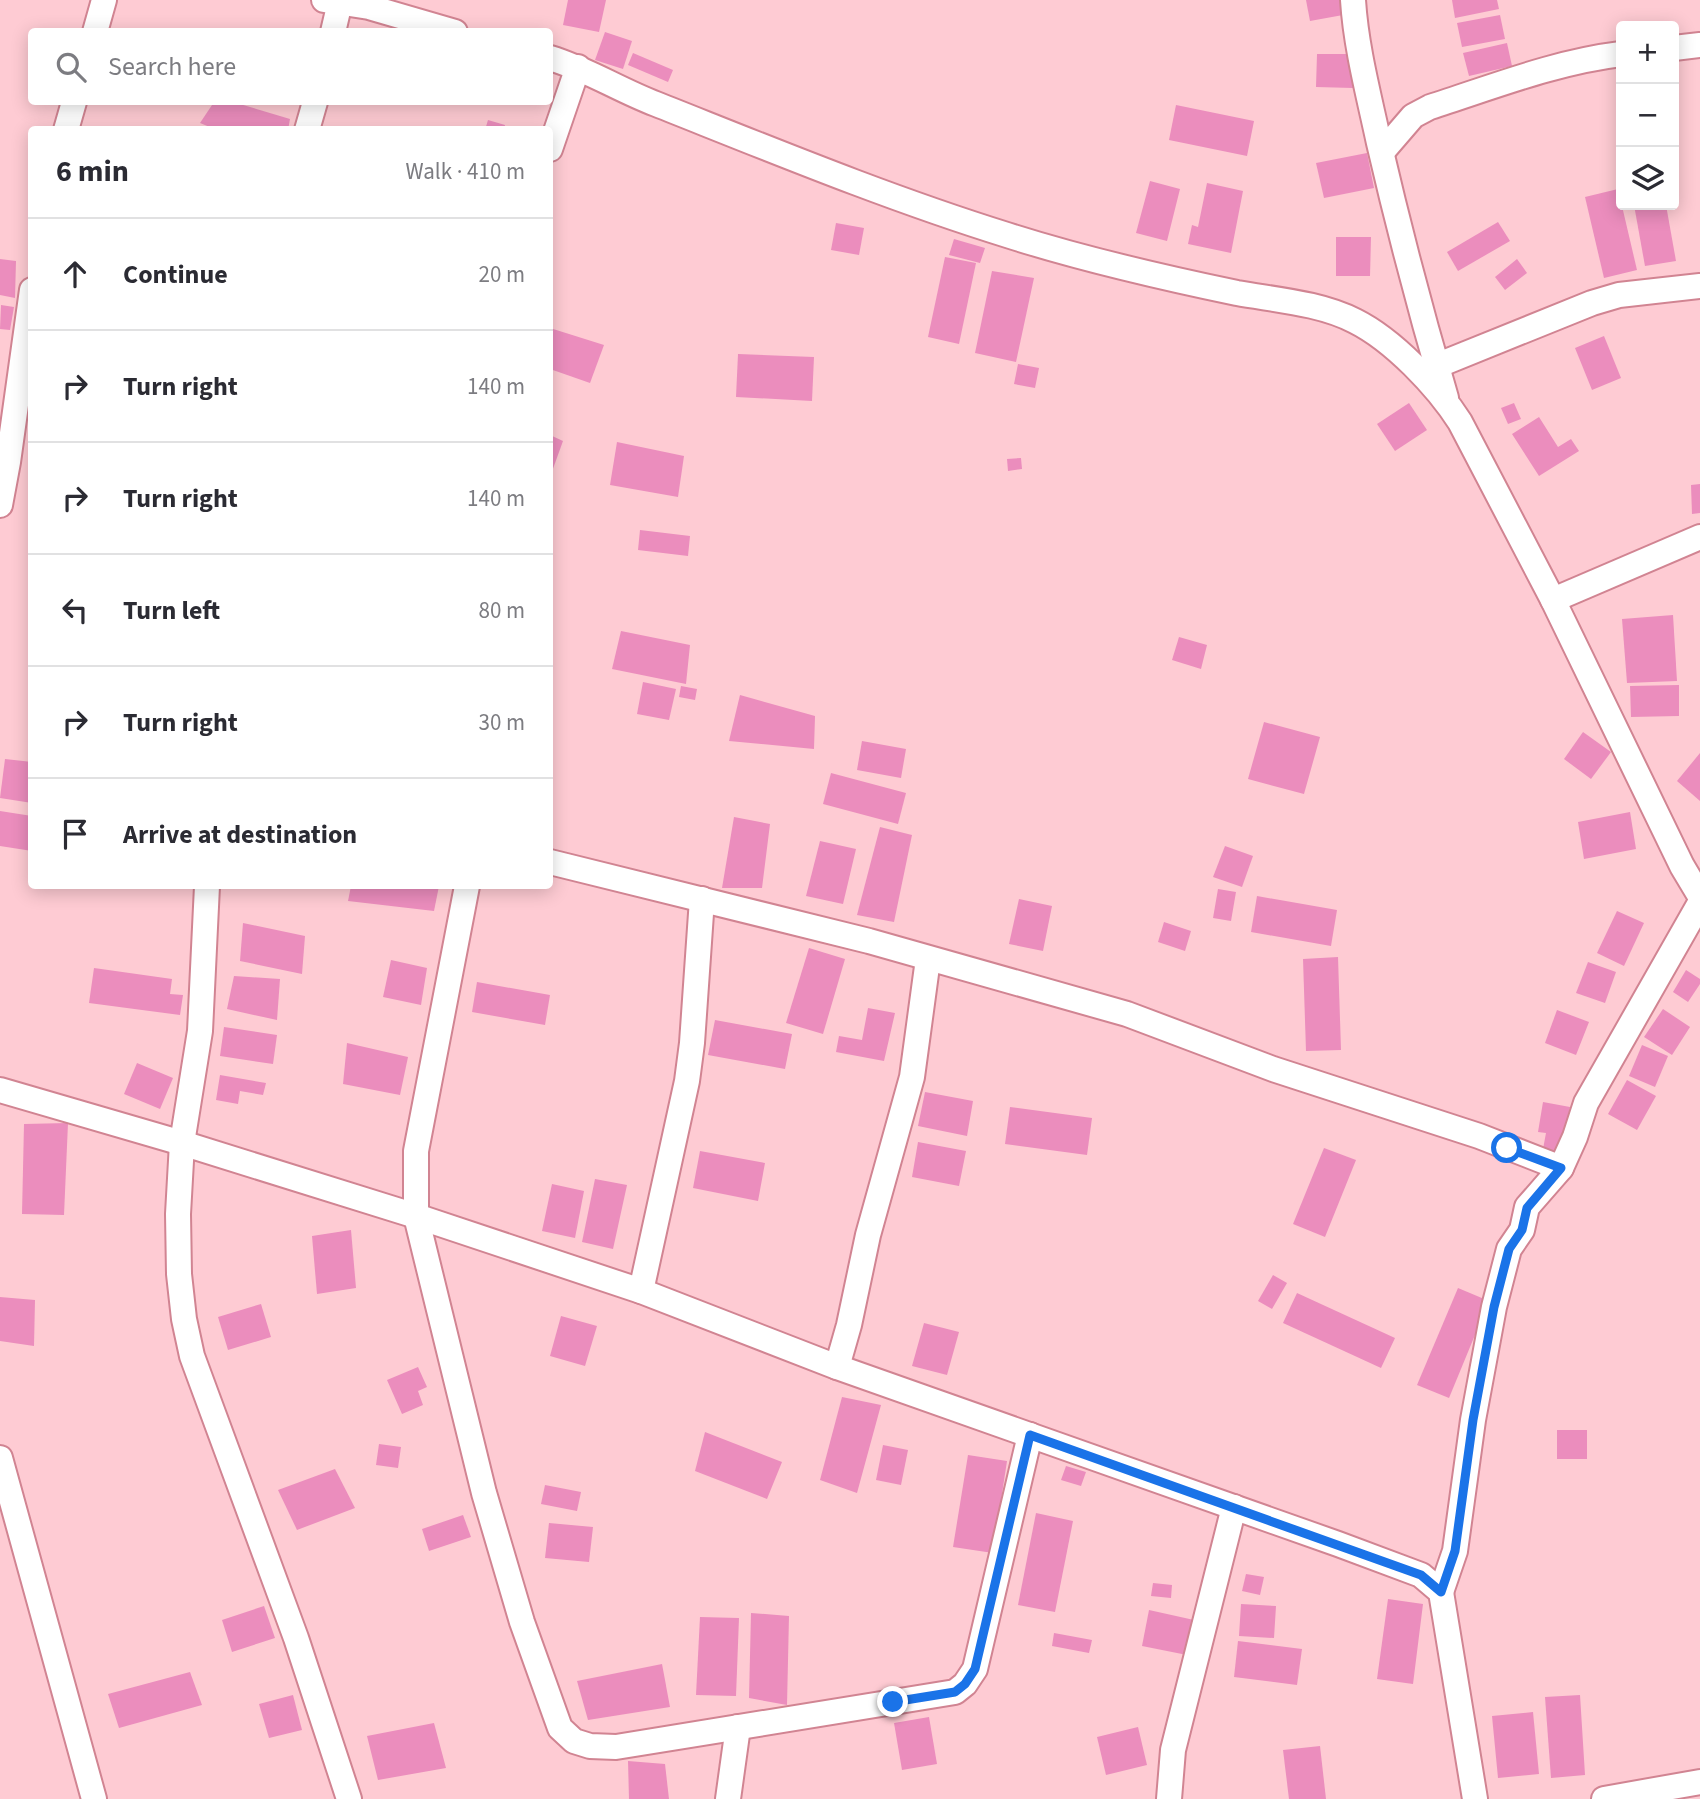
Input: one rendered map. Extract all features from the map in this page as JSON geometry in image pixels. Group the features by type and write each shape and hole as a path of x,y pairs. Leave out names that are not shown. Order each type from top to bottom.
{"street":[{"path":"96,28 104,0"},
{"path":"1353,0 1360,48 1382,152 1408,264 1446,401 1553,600 1672,845 1700,896"},
{"path":"333,28 332,1 370,4 443,28"},
{"path":"1679,47 1700,45"},
{"path":"1382,152 1412,116 1430,107 1550,67 1616,55"},
{"path":"553,59 578,66 636,97 897,198 1004,235 1113,265 1319,308 1352,319 1382,335 1446,401"},
{"path":"553,140 578,66"},
{"path":"67,126 73,105"},
{"path":"308,126 314,105"},
{"path":"1436,366 1592,303 1619,295 1700,286"},
{"path":"0,505 28,319"},
{"path":"1553,600 1700,537"},
{"path":"553,863 869,941 1127,1014 1248,1061 1479,1136 1561,1168"},
{"path":"207,889 201,1031 182,1143 178,1213 179,1274 184,1319 192,1356 296,1638 349,1799"},
{"path":"466,889 416,1151 416,1216 484,1493 522,1622 560,1728 574,1741 590,1746 615,1747 955,1692 965,1684 975,1669 1030,1435"},
{"path":"641,1291 687,1081 702,899"},
{"path":"1475,1799 1441,1592 1455,1551 1473,1420 1494,1307 1509,1249 1522,1230 1527,1208 1561,1168 1586,1103 1700,903"},
{"path":"837,1367 868,1235 912,1077 928,959"},
{"path":"0,1090 416,1216 641,1291 837,1367 1421,1575 1441,1592"},
{"path":"0,1458 94,1799"},
{"path":"1169,1799 1173,1750 1234,1507"},
{"path":"728,1799 738,1727"},
{"path":"1604,1799 1700,1782"}],"building":[{"path":"568,0 606,0 599,32 563,25"},
{"path":"1306,0 1340,0 1343,15 1310,21"},
{"path":"1452,0 1497,0 1499,9 1455,18"},
{"path":"1500,15 1505,39 1462,47 1457,23"},
{"path":"605,32 632,41 623,69 595,60"},
{"path":"1507,43 1512,66 1469,76 1463,53"},
{"path":"633,53 673,70 668,82 628,65"},
{"path":"1317,54 1353,54 1353,88 1316,87"},
{"path":"212,105 243,105 290,119 289,126 207,126 200,123"},
{"path":"1176,105 1254,121 1247,156 1169,140"},
{"path":"488,120 505,125 505,126 486,126"},
{"path":"1367,153 1374,188 1324,198 1316,163"},
{"path":"1150,181 1180,189 1167,241 1136,233"},
{"path":"1207,183 1243,191 1231,253 1188,244 1192,225 1198,227"},
{"path":"1616,189 1616,210 1623,210 1637,270 1604,278 1585,197"},
{"path":"1635,210 1667,210 1676,261 1645,266"},
{"path":"1498,222 1510,241 1458,271 1447,252"},
{"path":"836,223 864,228 859,255 831,250"},
{"path":"1336,237 1371,237 1370,276 1336,276"},
{"path":"954,239 985,248 980,263 949,255"},
{"path":"945,257 976,263 959,344 928,337"},
{"path":"0,259 16,261 15,298 0,295"},
{"path":"1517,259 1527,273 1505,290 1495,277"},
{"path":"992,271 1034,278 1016,362 975,353"},
{"path":"1,305 14,307 10,330 0,329"},
{"path":"553,329 604,345 590,383 553,370"},
{"path":"1604,336 1621,378 1592,390 1575,348"},
{"path":"738,354 814,357 812,401 736,397"},
{"path":"1018,364 1039,368 1035,388 1014,384"},
{"path":"1409,403 1427,430 1395,451 1377,424"},
{"path":"1514,403 1521,419 1508,424 1501,408"},
{"path":"1539,417 1558,447 1571,439 1579,451 1539,476 1512,434"},
{"path":"553,436 563,441 553,469"},
{"path":"617,442 684,456 678,497 610,485"},
{"path":"1021,458 1022,469 1008,471 1007,459"},
{"path":"1700,484 1700,513 1692,514 1691,485"},
{"path":"640,530 690,536 688,556 638,550"},
{"path":"1673,615 1677,681 1627,683 1622,619"},
{"path":"621,631 690,645 686,684 612,669"},
{"path":"1179,637 1207,645 1201,669 1172,660"},
{"path":"643,682 676,689 669,720 637,714"},
{"path":"1679,685 1679,716 1631,717 1630,686"},
{"path":"681,686 697,689 695,700 679,697"},
{"path":"740,695 815,716 814,749 729,741"},
{"path":"1264,722 1320,737 1304,794 1248,779"},
{"path":"1583,732 1611,752 1591,779 1564,759"},
{"path":"862,741 906,749 901,778 857,770"},
{"path":"1700,753 1700,801 1677,781"},
{"path":"5,759 28,762 28,802 0,798"},
{"path":"831,773 906,793 898,824 823,804"},
{"path":"0,811 28,815 28,850 0,846"},
{"path":"1630,812 1636,849 1584,859 1578,822"},
{"path":"734,817 770,824 762,888 722,888"},
{"path":"880,827 912,835 894,922 857,915"},
{"path":"820,841 856,849 843,904 806,896"},
{"path":"1225,846 1253,856 1242,887 1213,877"},
{"path":"350,889 438,889 434,911 348,901"},
{"path":"1218,889 1236,892 1231,921 1213,918"},
{"path":"1257,896 1337,910 1331,946 1251,932"},
{"path":"1019,899 1052,906 1043,951 1009,944"},
{"path":"1617,911 1644,923 1624,966 1597,953"},
{"path":"1164,922 1191,931 1185,951 1158,942"},
{"path":"243,923 305,936 302,974 240,961"},
{"path":"809,948 845,959 823,1034 786,1023"},
{"path":"1338,957 1341,1050 1306,1051 1303,959"},
{"path":"391,960 427,968 421,1005 383,997"},
{"path":"1588,962 1616,972 1605,1003 1576,993"},
{"path":"94,968 172,979 170,994 183,995 180,1015 89,1003"},
{"path":"1686,970 1700,979 1700,984 1688,1002 1673,992"},
{"path":"234,976 280,979 277,1020 227,1009"},
{"path":"477,982 550,995 545,1025 472,1012"},
{"path":"868,1008 895,1013 884,1061 836,1052 839,1036 862,1040"},
{"path":"1663,1009 1690,1027 1672,1055 1644,1037"},
{"path":"1557,1010 1589,1022 1576,1055 1545,1043"},
{"path":"715,1020 792,1034 785,1069 708,1055"},
{"path":"224,1027 277,1035 273,1064 220,1056"},
{"path":"347,1043 408,1057 400,1095 343,1084"},
{"path":"1642,1045 1668,1056 1655,1087 1629,1076"},
{"path":"137,1063 173,1078 160,1109 124,1094"},
{"path":"220,1075 266,1083 263,1095 240,1091 238,1104 216,1100"},
{"path":"1627,1080 1656,1096 1637,1130 1608,1114"},
{"path":"925,1092 973,1101 967,1136 918,1126"},
{"path":"1543,1102 1570,1107 1562,1152 1543,1149 1546,1133 1538,1132"},
{"path":"1010,1107 1092,1118 1087,1155 1005,1144"},
{"path":"68,1123 64,1215 22,1214 24,1124"},
{"path":"918,1142 966,1151 959,1186 912,1177"},
{"path":"1324,1148 1356,1160 1325,1237 1293,1224"},
{"path":"700,1151 765,1163 758,1201 693,1188"},
{"path":"595,1179 627,1185 613,1249 582,1242"},
{"path":"552,1184 584,1191 575,1238 542,1231"},
{"path":"351,1230 356,1288 317,1294 312,1236"},
{"path":"1273,1275 1287,1283 1272,1309 1258,1301"},
{"path":"1458,1288 1489,1301 1449,1398 1417,1385"},
{"path":"1297,1293 1395,1338 1381,1368 1283,1323"},
{"path":"0,1297 35,1300 34,1346 0,1341"},
{"path":"261,1304 271,1337 228,1350 218,1317"},
{"path":"561,1316 597,1326 585,1366 550,1356"},
{"path":"924,1323 959,1332 947,1375 912,1366"},
{"path":"418,1367 427,1387 418,1391 423,1405 402,1414 387,1380"},
{"path":"842,1397 881,1405 857,1493 820,1480"},
{"path":"1557,1430 1587,1430 1587,1459 1557,1459"},
{"path":"705,1432 782,1462 767,1499 695,1471"},
{"path":"379,1444 401,1447 398,1468 376,1465"},
{"path":"883,1445 908,1450 901,1485 876,1480"},
{"path":"968,1455 1007,1461 993,1553 953,1547"},
{"path":"1066,1466 1086,1472 1081,1486 1061,1480"},
{"path":"335,1469 355,1508 297,1530 278,1490"},
{"path":"545,1485 581,1492 577,1511 541,1504"},
{"path":"1036,1513 1073,1521 1055,1612 1018,1605"},
{"path":"463,1515 471,1537 429,1551 422,1529"},
{"path":"549,1523 593,1527 589,1562 545,1558"},
{"path":"1246,1574 1264,1577 1260,1595 1242,1591"},
{"path":"1153,1583 1172,1585 1171,1598 1151,1596"},
{"path":"1388,1599 1423,1604 1413,1684 1377,1679"},
{"path":"1241,1604 1276,1606 1274,1638 1239,1636"},
{"path":"264,1606 275,1638 232,1652 222,1620"},
{"path":"1149,1610 1194,1620 1187,1655 1142,1646"},
{"path":"751,1613 789,1616 787,1705 749,1698"},
{"path":"700,1617 739,1618 736,1696 696,1695"},
{"path":"1054,1633 1092,1640 1089,1653 1052,1646"},
{"path":"1238,1641 1302,1649 1297,1685 1234,1677"},
{"path":"662,1664 670,1707 588,1720 577,1681"},
{"path":"190,1672 202,1705 119,1728 108,1694"},
{"path":"293,1695 302,1730 269,1738 259,1704"},
{"path":"1580,1695 1585,1775 1551,1778 1545,1697"},
{"path":"1533,1712 1539,1774 1498,1778 1492,1716"},
{"path":"929,1717 937,1764 902,1770 894,1723"},
{"path":"434,1723 446,1768 378,1780 367,1736"},
{"path":"1138,1727 1147,1765 1106,1775 1097,1737"},
{"path":"1320,1746 1326,1799 1289,1799 1283,1750"},
{"path":"628,1761 665,1764 669,1799 629,1799"}],"route":[{"path":"893,1702 955,1692 965,1684 975,1669 1030,1435 1421,1575 1441,1592 1455,1551 1473,1420 1494,1307 1509,1249 1522,1230 1527,1208 1561,1168 1507,1148"}]}
